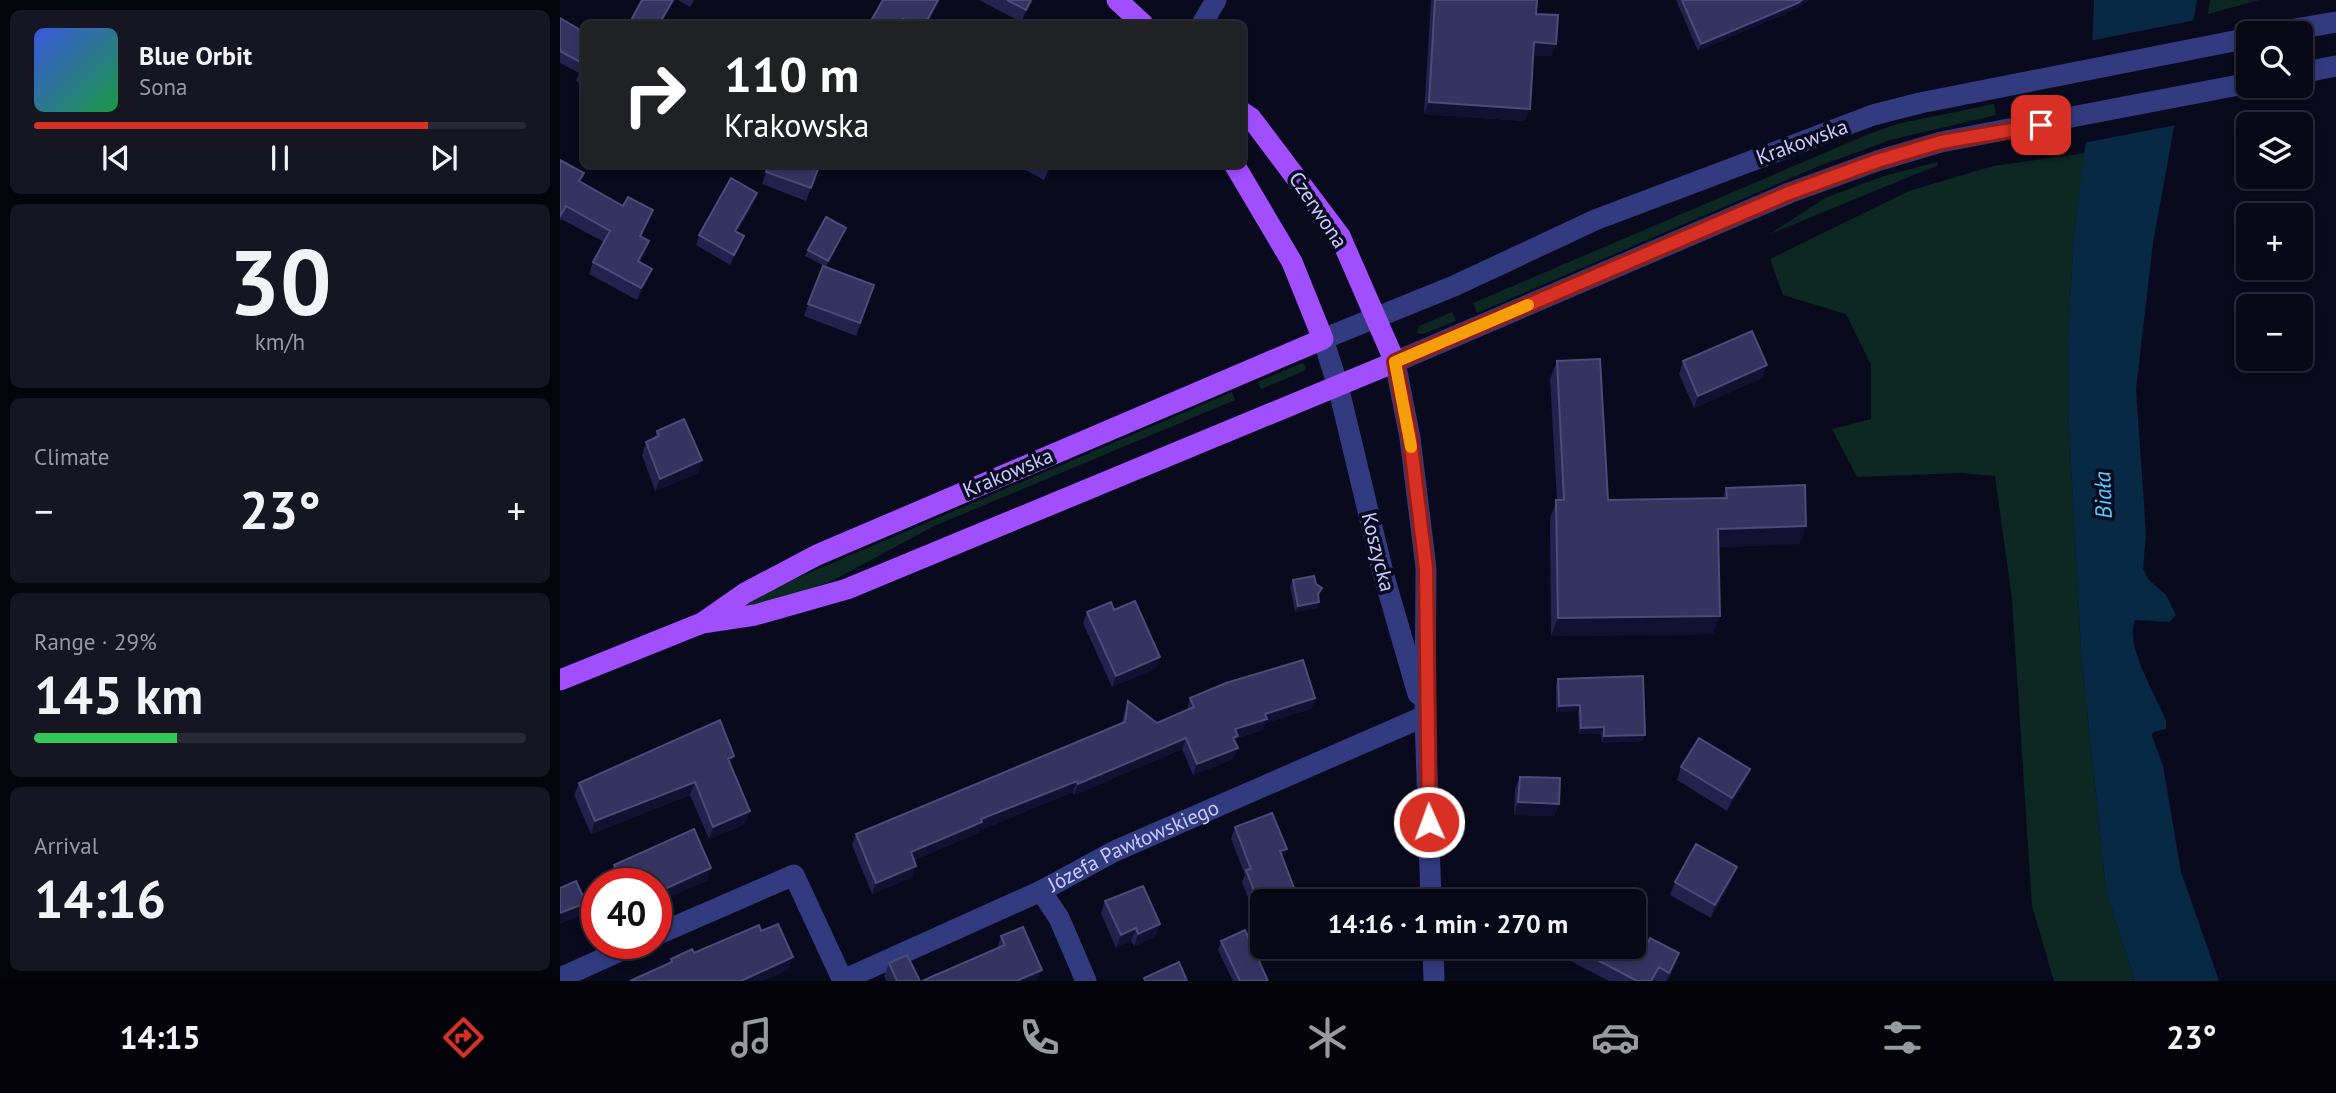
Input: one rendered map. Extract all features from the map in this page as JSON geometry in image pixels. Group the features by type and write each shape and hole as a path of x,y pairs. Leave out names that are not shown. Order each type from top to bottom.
{"main road":[{"path":"1116,0 1140,21"},
{"name":"Czerwona","path":"1246,115 1340,236 1378,318"},
{"path":"1236,168 1292,262 1323,340"},
{"path":"1378,318 1395,362"},
{"name":"Krakowska","path":"560,680 702,623 745,593 817,555 1323,340"},
{"name":"Krakowska","path":"702,623 755,615 847,589 1395,362"}],"street":[{"path":"1204,21 1216,0"},
{"path":"2313,25 2336,22"},
{"name":"Krakowska","path":"1323,340 1595,220 1849,124 1920,103 2236,41"},
{"path":"2313,70 2336,66"},
{"name":"Krakowska","path":"1395,362 1789,193 1877,161 1941,142 2015,131 2236,86"},
{"path":"1323,340 1338,386"},
{"name":"Koszycka","path":"1395,362 1410,438 1426,568 1425,716 1431,889"},
{"name":"Koszycka","path":"1338,386 1383,573 1425,716"},
{"name":"Józefa Pawłowskiego","path":"843,980 1041,891 1115,851 1425,716"},
{"path":"672,928 794,874 843,980"},
{"path":"1041,891 1059,918 1086,981"},
{"path":"560,978 602,959"},
{"path":"1433,959 1434,981"}],"green space":[{"path":"2210,0 2259,0 2208,14"},
{"path":"1994,104 1996,115 1890,140 1819,166 1477,313 1473,303 1869,134 1897,124"},
{"path":"2085,153 2074,233 2068,337 2069,426 2081,652 2106,890 2135,981 2054,981 2032,906 2012,599 1995,476 1962,473 1857,477 1832,429 1871,419 1871,365 1846,314 1783,295 1770,259 1909,191 1993,166"},
{"path":"1937,162 1938,165 1770,234 1825,198 1884,176"},
{"path":"1452,312 1456,321 1423,334 1417,333 1419,326"},
{"path":"1302,363 1306,366 1304,371 1261,389 1258,382"},
{"path":"1232,392 1235,400 932,527 832,581 733,616 727,608"}],"water":[{"name":"Biała","path":"2094,0 2197,0 2153,243 2136,389 2146,534 2143,568 2148,579 2166,595 2176,615 2169,622 2135,620 2133,631 2143,671 2166,721 2166,729 2153,732 2152,736 2163,766 2181,872 2219,981 2135,981 2106,890 2081,652 2069,426 2068,337 2074,233 2089,118"}],"pier":[{"path":"2196,20 2176,125 2083,143 2089,41"}],"building":[{"path":"642,0 673,0 661,21 631,21"},
{"path":"883,0 938,0 927,21 871,21"},
{"path":"1007,0 1031,0 1026,10"},
{"path":"1435,0 1537,0 1536,14 1558,15 1556,44 1534,42 1530,109 1429,102"},
{"path":"1682,0 1802,0 1701,44"},
{"path":"560,18 581,30 581,62 560,51"},
{"path":"560,160 584,173 579,181 623,206 628,197 653,210 640,236 649,241 638,261 652,269 641,288 593,262 610,231 566,206 560,216"},
{"path":"768,168 818,168 811,188 766,172"},
{"path":"731,178 757,193 735,231 744,236 734,255 699,235"},
{"path":"826,217 846,228 828,261 808,250"},
{"path":"823,266 874,285 860,323 808,304"},
{"path":"1752,331 1767,365 1698,396 1683,361"},
{"path":"1600,359 1608,500 1727,498 1726,488 1805,485 1806,526 1718,529 1720,616 1558,618 1556,500 1564,500 1557,361"},
{"path":"684,419 702,460 660,479 646,442 659,436 657,431"},
{"path":"1314,576 1316,584 1322,588 1318,594 1319,602 1298,606 1293,580"},
{"path":"1135,601 1160,657 1116,676 1087,612 1111,602 1114,610"},
{"path":"1303,660 1315,698 1265,714 1267,719 1235,729 1238,736 1233,738 1238,748 1197,764 1186,738 1078,784 1077,781 981,819 982,822 911,852 916,866 876,883 856,834 1125,722 1128,701 1157,723 1194,707 1190,698 1226,683"},
{"path":"1643,676 1645,735 1604,736 1604,727 1581,728 1580,705 1559,706 1558,679"},
{"path":"720,720 734,756 728,759 750,811 713,827 695,782 595,821 579,783"},
{"path":"1699,738 1750,769 1732,798 1681,767"},
{"path":"1520,777 1560,778 1559,804 1518,802"},
{"path":"1272,813 1287,849 1280,851 1294,889 1253,889 1246,870 1251,869 1235,827"},
{"path":"694,829 711,868 672,886 672,868 615,868 614,865"},
{"path":"1696,844 1737,867 1715,905 1675,882"},
{"path":"576,881 581,892 581,905 560,913 560,888"},
{"path":"1143,886 1160,924 1138,934 1136,928 1121,935 1105,901"},
{"path":"778,924 793,957 741,981 630,981 672,962 671,959 692,949 694,953 759,925 761,931"},
{"path":"1023,927 1042,970 1016,981 922,981 1005,945 1001,936"},
{"path":"1245,930 1250,941 1250,959 1258,959 1268,981 1240,981 1221,941"},
{"path":"1650,938 1679,953 1669,973 1659,967 1651,981 1637,981 1596,959 1646,959 1646,941 1648,942"},
{"path":"907,955 920,981 897,981 889,963"},
{"path":"1179,962 1187,981 1145,981 1144,978"}],"slow traffic":[{"path":"1411,447 1395,362 1528,305"}],"route":[{"path":"1429,822 1425,716 1426,568 1410,438 1395,362 1789,193 1877,161 1941,142 2041,125"}]}
